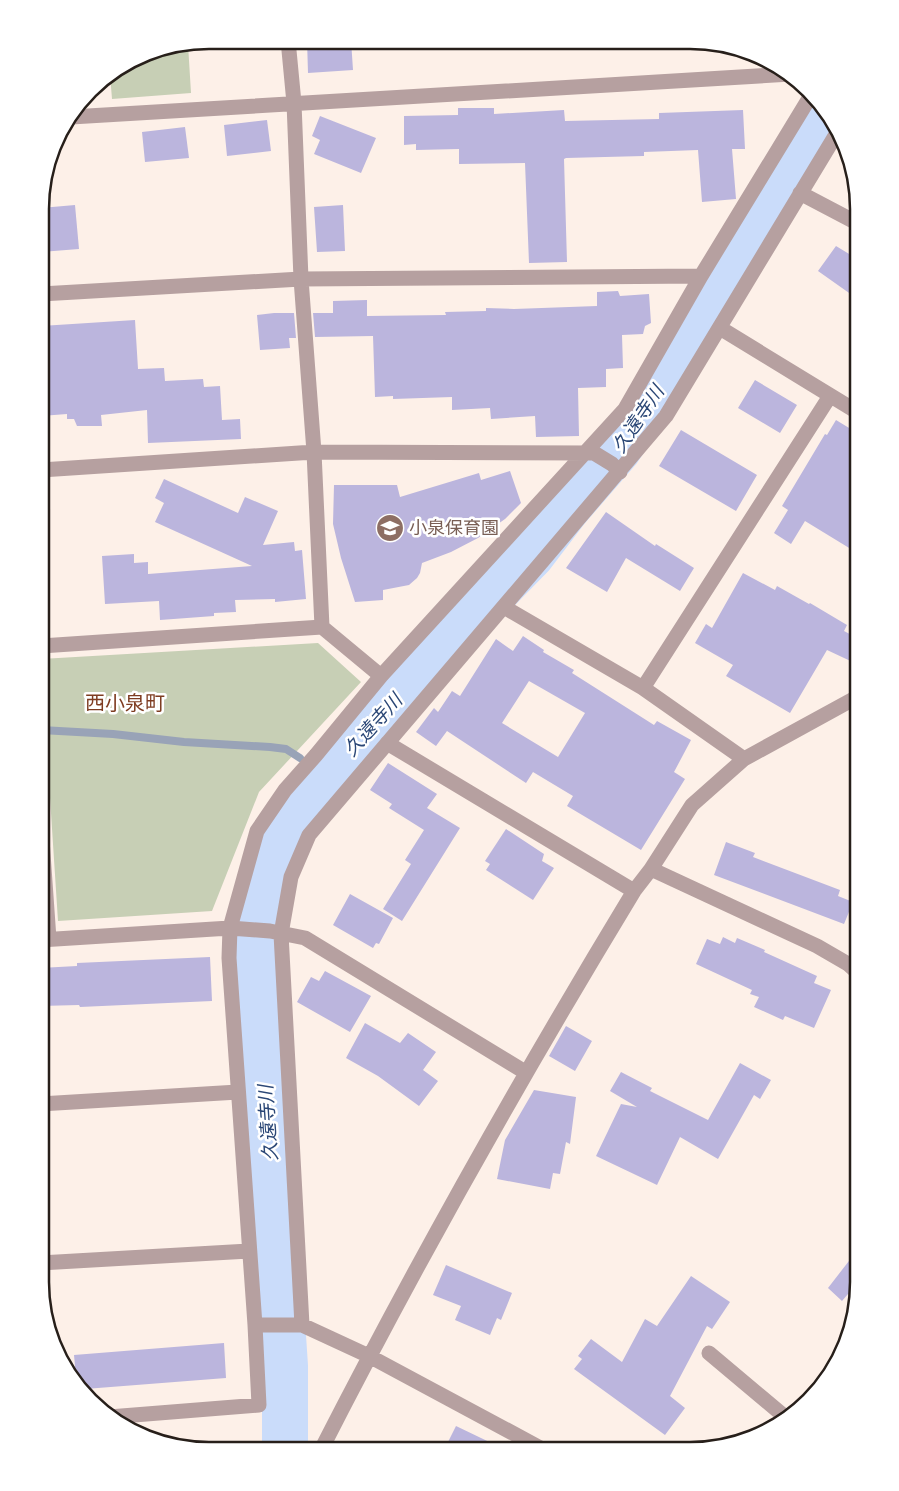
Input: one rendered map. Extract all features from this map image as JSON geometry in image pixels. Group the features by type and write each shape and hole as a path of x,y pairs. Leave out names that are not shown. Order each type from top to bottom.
{"street":[{"path":"289,49 294,103 301,279 314,452 322,627"},
{"path":"78,116 777,75"},
{"path":"122,1416 259,1405 260,1325 249,1251 229,958 257,830 285,790 316,756 381,676 590,453 625,409 701,276 808,101"},
{"path":"296,1325 276,932 291,878 309,835 504,607 616,468 666,416 834,139"},
{"path":"800,193 850,219"},
{"path":"49,294 301,279 701,276"},
{"path":"720,328 850,408"},
{"path":"643,688 830,396"},
{"path":"49,469 314,452 590,453 616,468"},
{"path":"504,607 643,688 744,759"},
{"path":"49,645 322,627 381,676"},
{"path":"324,1442 369,1356 525,1072 634,891 651,869 692,805 744,759 850,701"},
{"path":"387,743 634,891"},
{"path":"651,869 817,946 850,966"},
{"path":"49,939 236,928 276,932 305,938 525,1072"},
{"path":"49,1103 238,1092"},
{"path":"49,1262 249,1251"},
{"path":"260,1325 296,1325 369,1356 527,1442"},
{"path":"709,1354 781,1414"}],"green space":[{"path":"188,51 191,93 112,99 111,83 129,70 158,57"},
{"path":"318,643 361,682 259,792 212,911 58,921 49,782 49,659"}],"building":[{"path":"307,49 352,49 353,70 308,73"},
{"path":"458,108 494,108 494,114 564,110 565,121 659,119 659,113 743,110 745,149 732,149 736,199 702,202 698,150 644,152 644,156 566,158 564,159 567,262 529,263 525,163 459,164 459,149 416,150 416,144 404,145 404,116 458,115"},
{"path":"320,116 376,138 361,173 314,154 320,140 312,136"},
{"path":"267,120 271,151 227,156 224,125"},
{"path":"185,127 189,158 145,162 142,132"},
{"path":"75,205 79,249 49,251 49,207"},
{"path":"343,205 345,251 317,252 314,207"},
{"path":"836,246 850,255 850,294 818,271"},
{"path":"618,291 620,296 649,294 651,323 645,326 643,334 622,335 623,368 606,369 606,387 578,388 579,436 536,437 535,416 491,419 490,408 452,410 452,397 393,399 393,396 375,397 373,336 315,337 313,313 333,313 333,301 367,300 367,316 446,315 445,312 486,311 486,308 514,309 597,306 597,292"},
{"path":"294,313 296,338 289,338 290,348 260,350 257,315"},
{"path":"135,320 138,369 164,368 165,381 203,379 204,387 220,386 222,420 240,419 241,439 148,443 147,410 101,415 102,426 77,426 74,419 67,419 67,414 49,415 49,325"},
{"path":"755,380 797,405 780,433 738,408"},
{"path":"836,420 850,429 850,548 805,521 791,544 774,533 788,510 782,506 825,434 827,435"},
{"path":"681,430 757,475 736,511 659,466"},
{"path":"510,471 521,503 505,519 478,538 451,552 422,563 417,578 409,585 383,590 383,600 355,602 341,558 333,524 334,485 397,485 400,497 479,473 481,480"},
{"path":"164,479 238,513 245,497 278,511 263,545 294,542 295,551 302,550 306,599 275,602 275,599 235,600 236,612 214,613 214,616 160,620 159,601 105,604 102,556 134,554 134,563 148,562 148,574 252,566 155,522 164,503 155,498"},
{"path":"606,512 655,546 656,544 694,568 680,591 626,558 607,592 566,568"},
{"path":"743,573 775,590 777,586 847,625 844,631 850,634 850,661 827,650 790,713 726,676 733,665 695,643 706,624 712,628"},
{"path":"523,636 544,650 543,652 574,670 572,673 654,725 657,721 691,740 674,772 685,779 641,850 567,806 573,796 533,772 526,783 447,731 436,746 416,732 434,708 438,712 452,691 460,696 496,639 513,651","holes":["529,681 585,713 558,757 502,723"]},
{"path":"388,763 437,794 427,808 460,828 402,921 383,909 411,864 405,860 424,830 389,808 392,804 370,790"},
{"path":"506,829 544,854 542,861 554,868 533,900 486,870 490,864 485,861"},
{"path":"726,842 755,853 753,857 840,890 838,896 850,901 850,909 844,924 714,875"},
{"path":"350,894 393,918 379,944 376,943 373,948 333,925"},
{"path":"723,937 735,943 737,938 765,950 764,952 817,976 814,983 831,990 814,1028 785,1016 783,1020 754,1007 759,997 750,994 752,990 696,964 707,939 720,944"},
{"path":"210,957 212,1001 80,1007 79,1005 49,1006 49,968 77,966 77,963"},
{"path":"325,971 371,996 350,1032 297,1002 311,977 319,981"},
{"path":"365,1023 400,1043 408,1033 436,1052 423,1070 438,1081 419,1106 378,1076 346,1058"},
{"path":"566,1026 592,1041 575,1071 549,1056"},
{"path":"740,1063 771,1080 760,1099 754,1095 718,1159 680,1137 657,1185 596,1156 621,1104 637,1107 610,1091 621,1072 652,1088 650,1091 708,1120"},
{"path":"534,1090 576,1097 570,1144 566,1142 560,1174 553,1173 550,1189 497,1179 505,1140"},
{"path":"850,1260 850,1295 848,1294 842,1301 828,1288"},
{"path":"446,1265 512,1293 501,1320 497,1318 490,1335 455,1320 461,1306 433,1295"},
{"path":"691,1276 730,1302 712,1329 707,1326 670,1396 685,1408 665,1435 574,1369 582,1359 578,1356 591,1339 622,1362 645,1319 657,1326"},
{"path":"224,1343 226,1378 90,1389 75,1370 74,1355"},
{"path":"456,1426 489,1442 448,1442"}],"waterway":[{"name":"久遠寺川","path":"285,1442 285,1366 257,946 261,902 278,848 298,808 436,653 531,556 566,510 618,450 675,364 740,258 821,118"},
{"path":"49,730 270,747 286,749 300,758"},
{"name":"久遠寺川","path":"320,774 325,778"}],"place":[{"name":"小泉保育園","path":"390,528"}],"district":[{"name":"西小泉町","path":"125,703"}]}
